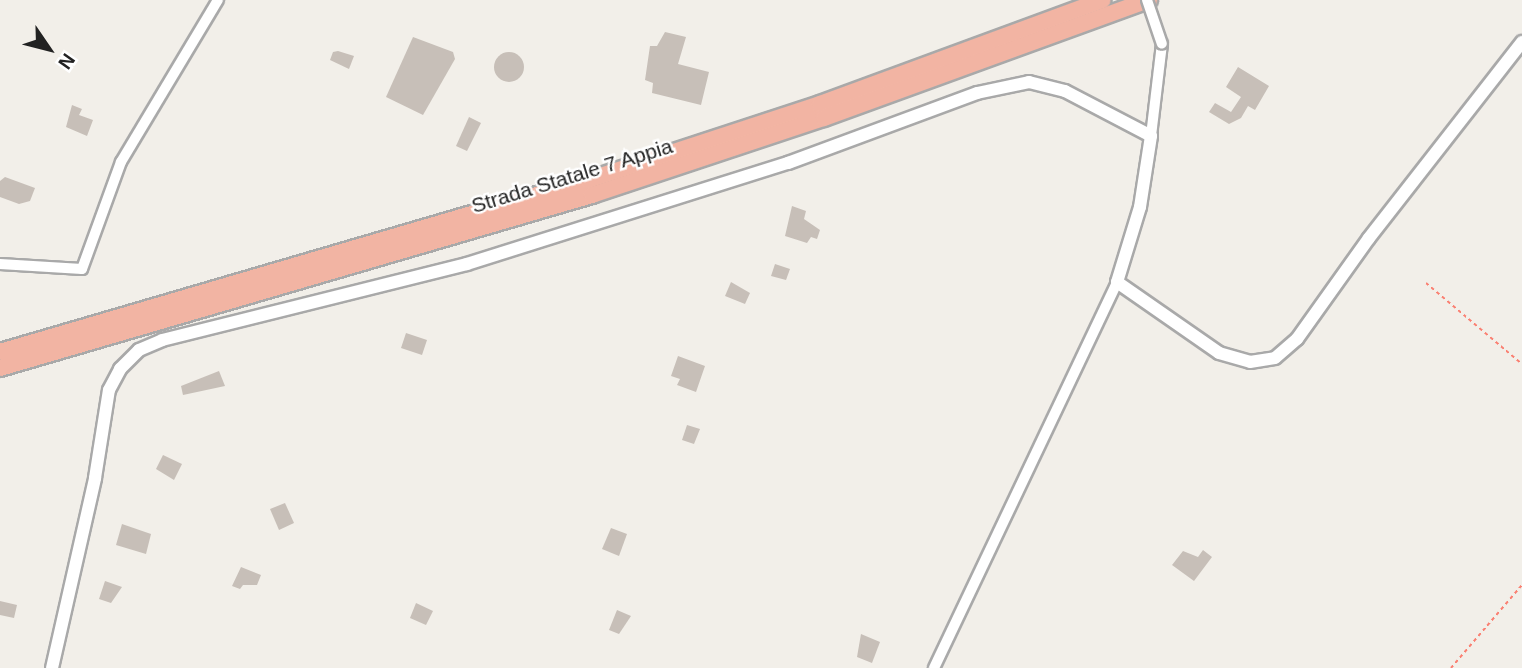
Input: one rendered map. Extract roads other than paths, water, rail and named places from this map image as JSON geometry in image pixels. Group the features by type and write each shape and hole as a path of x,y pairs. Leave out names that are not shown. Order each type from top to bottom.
{"highway":[{"name":"Strada Statale 7 Appia","path":"0,352 588,180 820,104 1102,0"},
{"name":"Strada Statale 7 Appia","path":"0,368 592,195 824,118 1148,0"}],"street":[{"path":"0,264 82,269 121,162 218,0"},
{"path":"934,668 1117,282 1140,207 1162,44 1148,0"},
{"path":"1117,282 1219,353 1250,362 1275,358 1297,339 1365,243 1522,42"},
{"path":"52,668 95,478 109,390 120,369 139,350 162,340 467,264 788,163 977,93 1029,82 1065,91 1151,136"}]}
